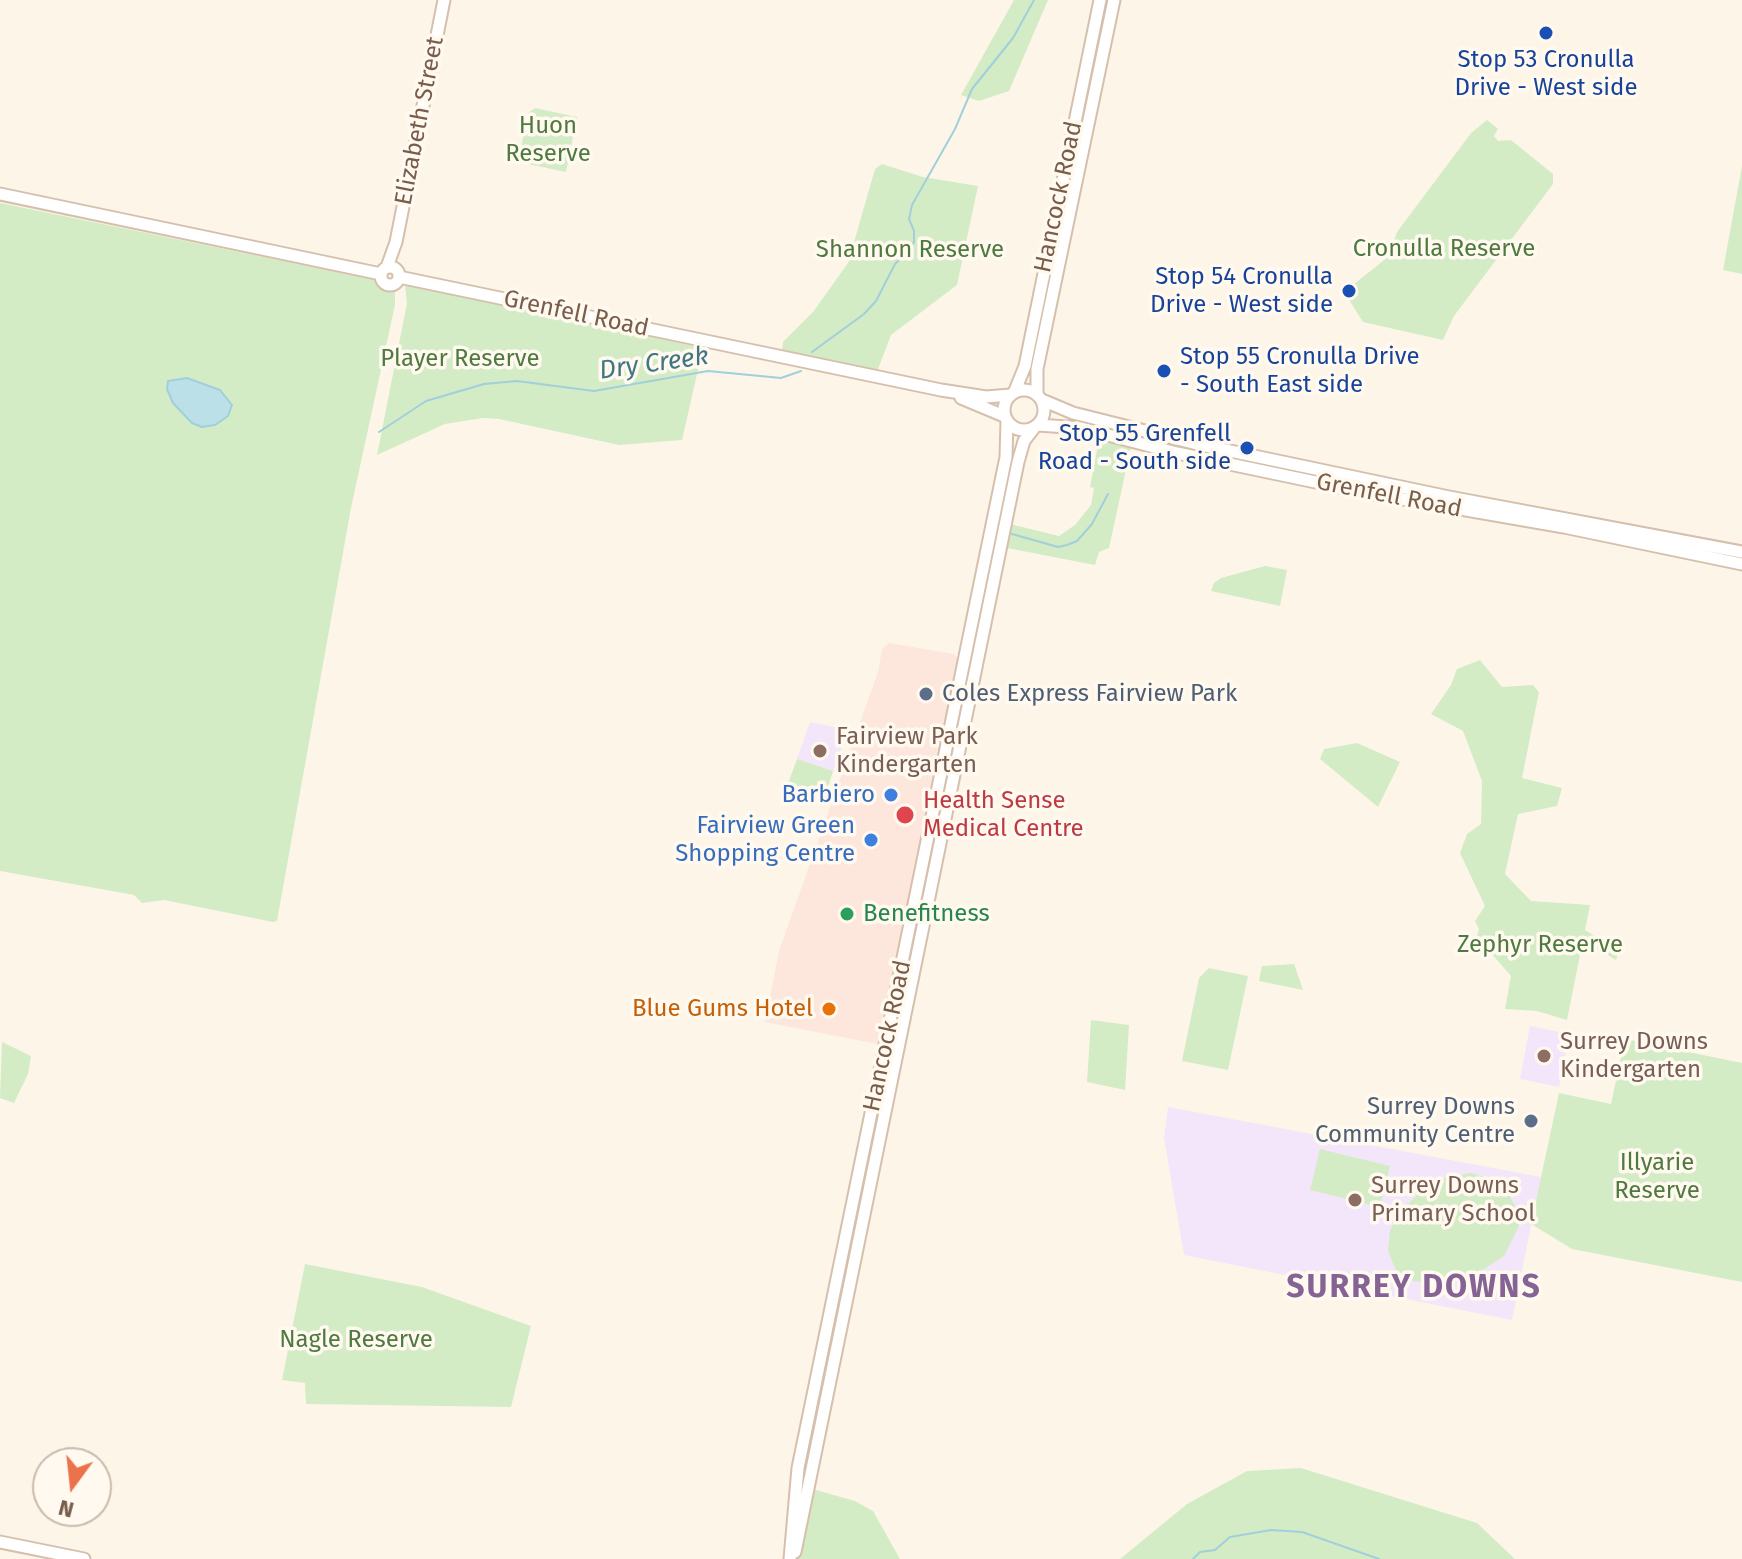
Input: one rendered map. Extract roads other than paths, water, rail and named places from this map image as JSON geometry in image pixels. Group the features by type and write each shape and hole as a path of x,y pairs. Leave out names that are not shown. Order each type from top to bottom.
{"main road":[{"name":"Elizabeth Street","path":"391,272 444,0"},
{"name":"Hancock Road","path":"1012,394 1025,366 1100,0"},
{"name":"Hancock Road","path":"1039,397 1037,369 1114,0"},
{"name":"Grenfell Road","path":"0,194 391,272 941,390 986,397 1012,394"},
{"name":"Grenfell Road","path":"941,390 1006,418"},
{"path":"1026,390 1039,397 1044,413 1036,426 1019,430 1006,418 1004,405 1012,394 1026,390"},
{"name":"Grenfell Road","path":"1039,397 1073,413 1418,497 1742,552"},
{"name":"Hancock Road","path":"792,1559 798,1468 1008,446 1006,418"},
{"name":"Hancock Road","path":"792,1559 1018,462 1024,441 1036,426"},
{"name":"Grenfell Road","path":"1036,426 1081,428 1148,445 1742,564"},
{"path":"1148,445 1150,432"},
{"path":"975,675 966,653 975,646 984,629"},
{"path":"937,796 943,784 955,775 945,757"},
{"path":"0,1542 84,1559"}],"water":[{"path":"187,378 220,390 232,405 228,416 215,425 202,427 192,423 173,403 167,389 168,381"}],"waterway":[{"name":"Dry Creek","path":"812,352 864,314 876,301 895,264 909,251 914,242 909,219 912,205 955,129 972,89 1013,38 1034,0"},
{"name":"Dry Creek","path":"379,432 426,401 484,384 517,381 594,391 708,371 781,378 801,371"},
{"path":"1012,534 1058,547 1077,541 1092,524 1108,494"},
{"path":"1193,1559 1200,1552 1215,1550 1230,1537 1271,1530 1302,1532 1379,1559"}],"place":[{"name":"Stop 53 Cronulla Drive - West side","path":"1546,33"},
{"name":"Stop 54 Cronulla Drive - West side","path":"1349,291"},
{"name":"Stop 55 Cronulla Drive - South East side","path":"1164,371"},
{"name":"Stop 55 Grenfell Road - South side","path":"1247,448"},
{"name":"Coles Express Fairview Park","path":"926,694"},
{"name":"Fairview Park Kindergarten","path":"820,751"},
{"name":"Barbiero","path":"891,795"},
{"name":"Health Sense Medical Centre","path":"905,815"},
{"name":"Fairview Green Shopping Centre","path":"871,840"},
{"name":"Benefitness","path":"847,914"},
{"name":"Blue Gums Hotel","path":"829,1009"},
{"name":"Surrey Downs Kindergarten","path":"1544,1056"},
{"name":"Surrey Downs Community Centre","path":"1531,1121"},
{"name":"Surrey Downs Primary School","path":"1355,1200"}],"district":[{"name":"SURREY DOWNS","path":"1414,1288"}],"park label":[{"name":"Huon Reserve","path":"548,140"},
{"name":"Cronulla Reserve","path":"1444,249"},
{"name":"Shannon Reserve","path":"910,250"},
{"name":"Player Reserve","path":"460,359"},
{"name":"Zephyr Reserve","path":"1540,945"},
{"name":"Illyarie Reserve","path":"1657,1177"},
{"name":"Nagle Reserve","path":"356,1340"}]}
